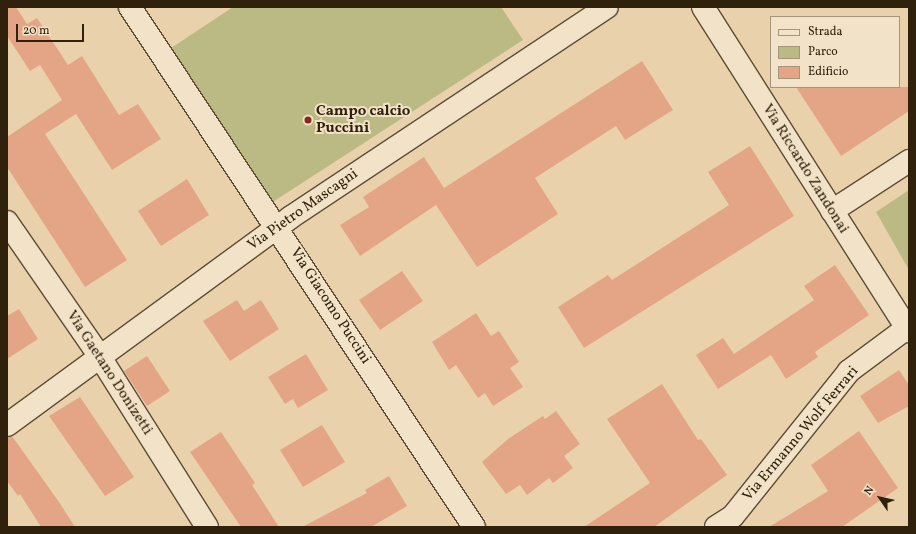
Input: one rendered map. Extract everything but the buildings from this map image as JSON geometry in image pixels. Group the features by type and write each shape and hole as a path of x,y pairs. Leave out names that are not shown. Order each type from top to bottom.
{"street":[{"name":"Via Giacomo Puccini","path":"130,7 278,226 474,527"},
{"name":"Via Pietro Mascagni","path":"7,425 278,226 607,7"},
{"name":"Via Riccardo Zandonai","path":"703,7 908,329"},
{"path":"832,211 909,161"},
{"name":"Via Gaetano Donizetti","path":"7,222 100,357 207,527"},
{"name":"Via Ermanno Wolf Ferrari","path":"716,527 733,516 849,371 908,329"}],"green space":[{"name":"Campo calcio Puccini","path":"233,7 501,7 523,40 265,207 162,54"},
{"path":"909,190 909,270 876,212"}],"place":[{"name":"Campo calcio Puccini","path":"308,120"}]}
